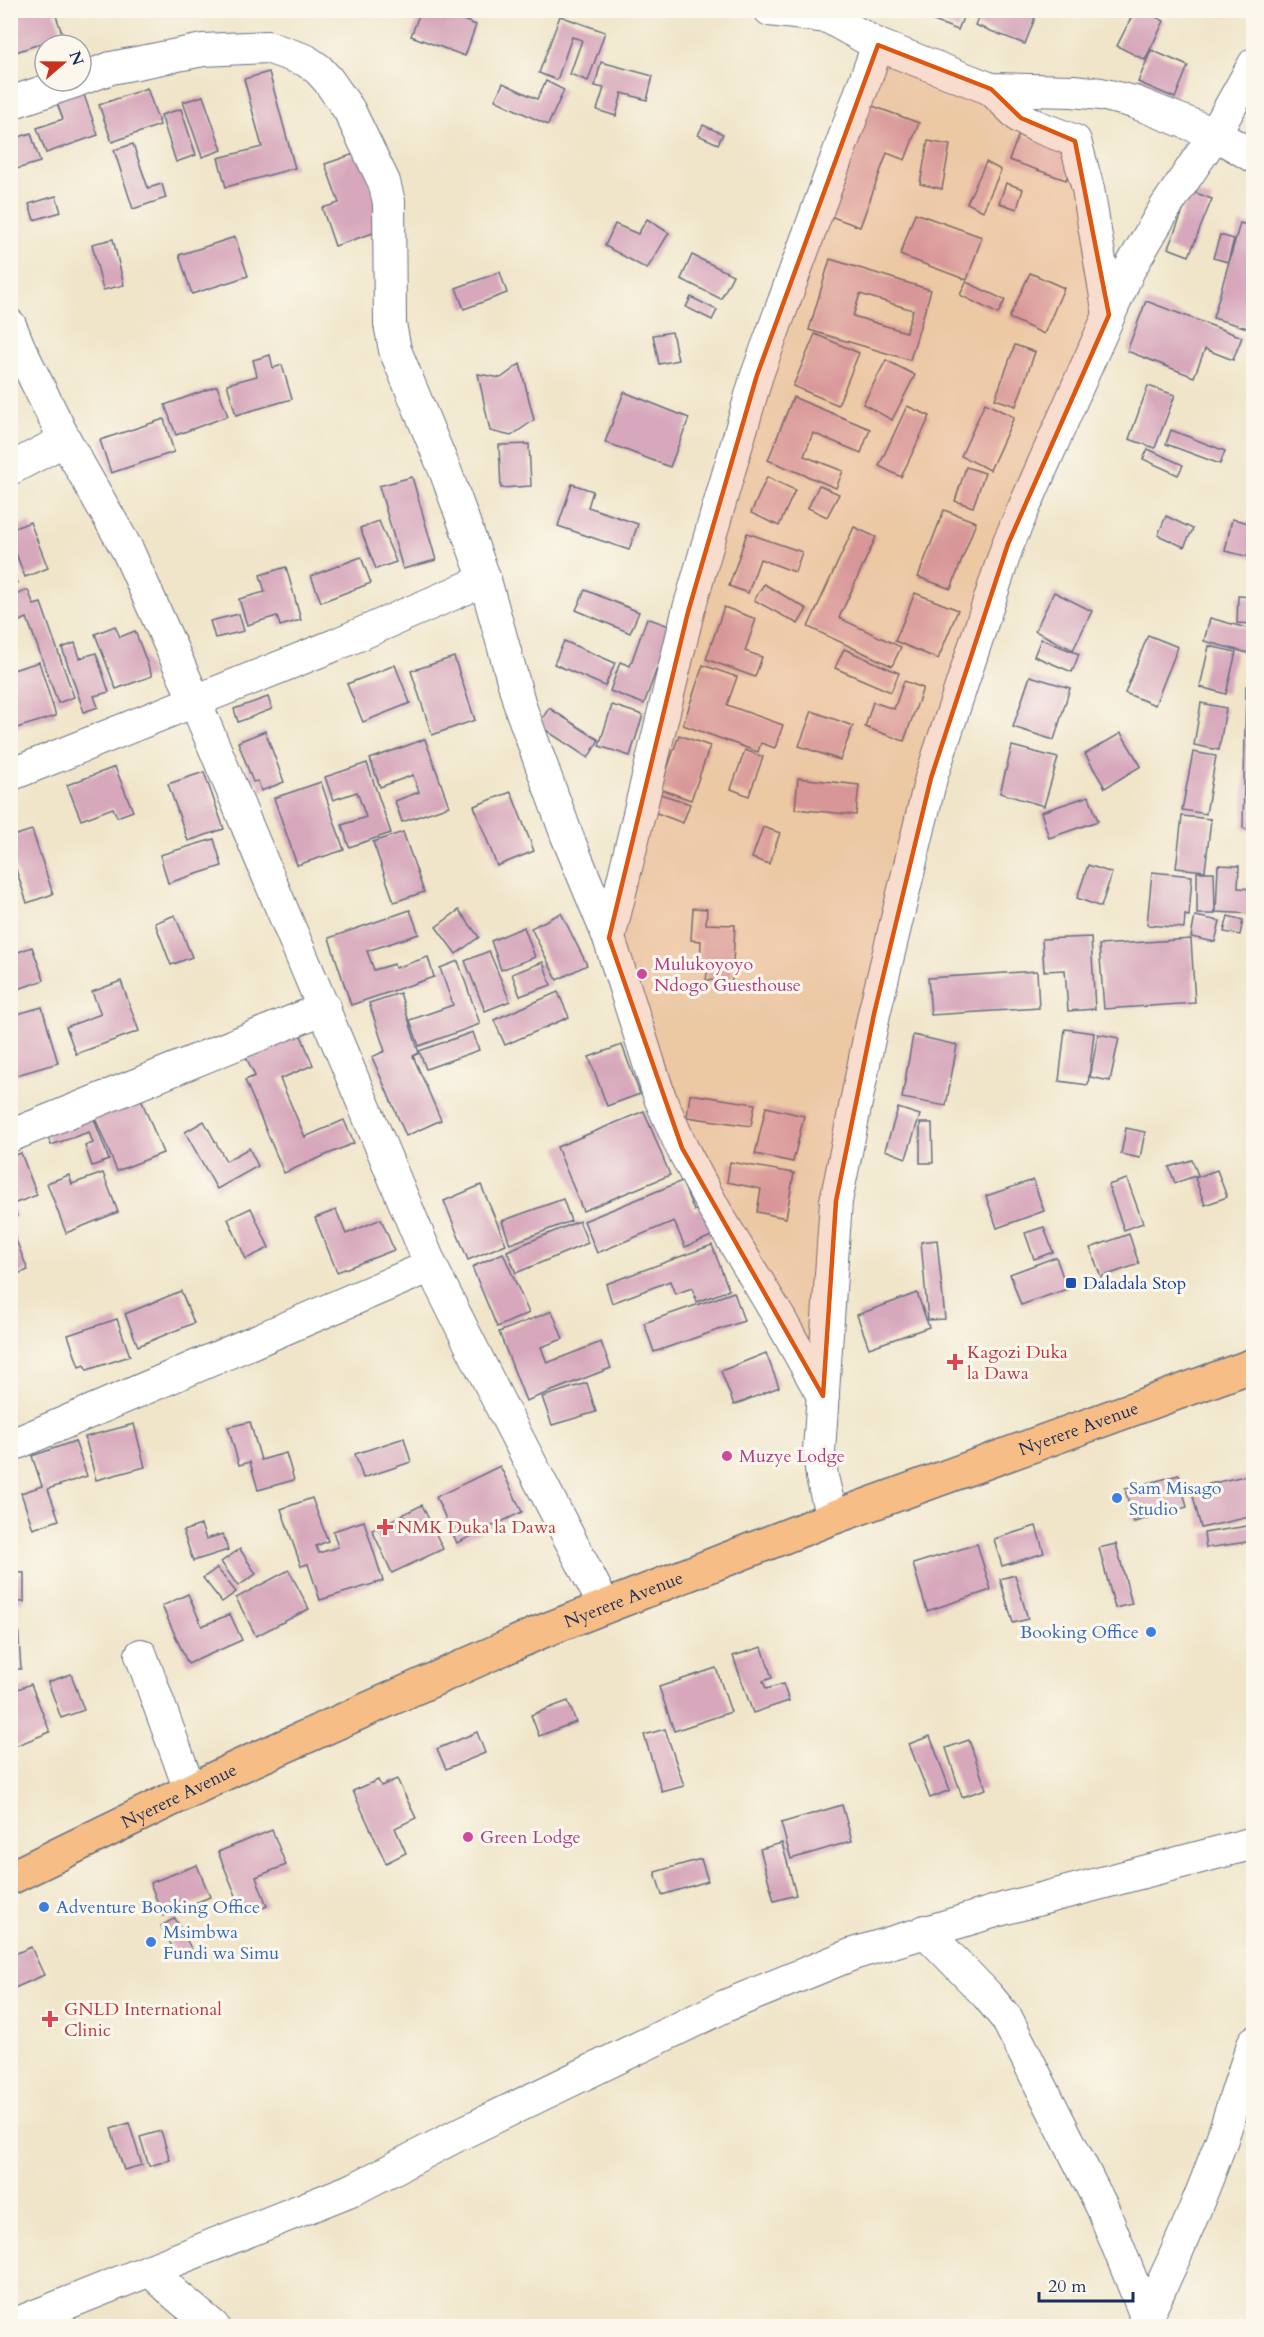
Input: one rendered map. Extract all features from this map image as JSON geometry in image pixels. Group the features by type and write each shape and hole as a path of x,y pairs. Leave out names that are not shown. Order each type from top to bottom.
{"main road":[{"name":"Nyerere Avenue","path":"10,1878 238,1767 538,1633 832,1518 1254,1365"}],"street":[{"path":"770,10 828,17 878,45 991,89 1073,91 1101,94 1134,102 1215,134 1254,157"},
{"path":"609,939 688,612 757,375 878,45"},
{"path":"93,75 111,69 203,50 267,47 305,60 328,80 349,110 384,182 389,202 390,324 395,350 446,473 485,580 521,710 567,836 609,939 660,1098 682,1148 716,1212 780,1318 823,1396"},
{"path":"832,1518 822,1477 819,1451 836,1200 874,1014 931,778 1008,544 1129,270 1165,208 1215,134 1254,64"},
{"path":"991,89 1021,118 1075,141 1088,189 1109,315"},
{"path":"10,103 40,93"},
{"path":"10,325 66,440 128,551 195,701 431,1266 605,1608"},
{"path":"10,469 66,440"},
{"path":"10,775 335,645 485,580"},
{"path":"10,1136 325,1008"},
{"path":"10,1446 431,1266"},
{"path":"141,1655 190,1790"},
{"path":"10,2326 356,2188 462,2133 725,2006 853,1954 925,1931 1100,1882 1254,1842"},
{"path":"925,1931 1007,2019 1102,2207 1146,2324"},
{"path":"1146,2324 1202,2192 1254,2042"},
{"path":"150,2270 213,2326"}],"highlighted area":[{"path":"878,45 991,89 1021,118 1075,141 1109,315 1008,544 931,778 874,1014 836,1201 823,1396 682,1148 609,938 688,612 757,375"}],"building":[{"path":"10,10 54,10 62,33 33,33 33,46 13,53 10,47 10,27 13,26"},
{"path":"421,10 437,10 476,25 465,56 411,36"},
{"path":"913,10 966,10 958,30 912,13"},
{"path":"981,10 1014,10 1035,18 1025,44 975,25"},
{"path":"1135,10 1142,10 1164,21 1145,60 1117,46"},
{"path":"560,16 605,32 588,81 570,74 582,40 572,37 557,80 539,73"},
{"path":"1151,50 1188,66 1175,98 1138,82"},
{"path":"601,62 653,76 647,100 622,93 616,116 597,110 604,88 595,86"},
{"path":"269,72 295,168 226,187 218,158 262,147 244,79"},
{"path":"546,81 564,90 548,125 495,100 503,83 537,99"},
{"path":"147,88 160,125 112,142 99,105"},
{"path":"70,93 83,93 98,135 46,153 37,128 63,119 55,98"},
{"path":"203,96 222,150 202,157 183,102"},
{"path":"870,105 919,123 905,160 887,153 860,227 830,216"},
{"path":"181,109 196,155 176,162 161,115"},
{"path":"703,125 723,134 718,144 698,135"},
{"path":"31,133 40,162 10,171 10,140"},
{"path":"1019,134 1075,154 1066,180 1009,160"},
{"path":"928,141 950,145 942,189 920,184"},
{"path":"133,144 148,188 162,184 166,198 133,209 114,150"},
{"path":"360,152 385,229 335,246 322,208 339,203 325,164"},
{"path":"986,162 1001,170 983,211 967,203"},
{"path":"1006,183 1023,189 1017,209 999,203"},
{"path":"1191,191 1212,199 1189,256 1168,248"},
{"path":"56,196 61,212 34,220 29,204"},
{"path":"915,213 982,237 967,280 900,255"},
{"path":"647,219 669,233 647,269 605,246 615,224 638,234"},
{"path":"1240,223 1254,227 1254,279 1248,302 1254,304 1254,330 1213,318"},
{"path":"1220,235 1234,239 1228,262 1213,258"},
{"path":"235,237 248,276 192,294 179,255"},
{"path":"113,239 124,285 103,290 92,244"},
{"path":"692,255 733,275 721,299 681,279"},
{"path":"830,259 931,290 910,360 809,330","holes":["860,294 913,310 906,332 853,316"]},
{"path":"500,272 507,293 464,309 456,288"},
{"path":"1030,273 1064,288 1044,334 1009,318"},
{"path":"966,282 1005,300 998,314 960,295"},
{"path":"691,297 717,310 712,320 686,307"},
{"path":"1146,301 1242,337 1233,360 1205,349 1194,377 1127,351"},
{"path":"672,332 678,360 659,364 653,335"},
{"path":"815,334 859,353 838,405 793,386"},
{"path":"1015,345 1035,352 1016,406 995,399"},
{"path":"270,355 273,368 282,365 292,399 236,415 227,384 257,376 253,360"},
{"path":"886,360 915,375 892,420 863,404"},
{"path":"520,364 534,420 511,436 490,431 478,374 501,378"},
{"path":"217,386 228,416 176,435 165,405"},
{"path":"1148,386 1175,395 1155,448 1129,439"},
{"path":"624,392 689,418 670,467 605,442"},
{"path":"793,397 870,429 861,453 813,433 804,456 843,471 836,488 768,460"},
{"path":"985,403 1014,417 990,470 961,456"},
{"path":"907,406 930,416 901,477 879,466"},
{"path":"164,419 174,452 111,473 100,440"},
{"path":"1171,430 1225,451 1220,464 1166,444"},
{"path":"529,444 531,486 501,488 499,445"},
{"path":"1148,449 1183,465 1178,475 1143,459"},
{"path":"966,467 985,473 973,507 955,501"},
{"path":"412,477 436,560 403,569 379,486"},
{"path":"767,477 795,490 779,526 751,513"},
{"path":"572,484 593,491 588,507 638,524 629,550 558,526"},
{"path":"819,485 839,494 827,517 808,508"},
{"path":"944,510 976,522 951,589 918,577"},
{"path":"1166,516 1193,529 1184,547 1158,535"},
{"path":"1232,519 1254,524 1254,558 1225,551"},
{"path":"379,521 396,562 376,569 360,528"},
{"path":"30,522 48,568 25,577 10,538 10,530"},
{"path":"854,527 876,537 839,618 901,647 892,666 808,627"},
{"path":"747,533 802,552 795,572 760,559 748,593 729,586"},
{"path":"361,557 371,583 321,602 311,576"},
{"path":"286,567 301,620 280,626 277,616 247,625 239,599 265,592 260,575"},
{"path":"11,568 17,583 11,586"},
{"path":"764,584 807,609 798,624 754,600"},
{"path":"28,590 34,605 41,603 74,697 58,703 27,618 10,625 10,597"},
{"path":"585,590 639,612 630,633 576,610"},
{"path":"1054,592 1092,611 1073,650 1035,631"},
{"path":"915,593 958,610 938,659 895,641"},
{"path":"1238,596 1254,597 1254,624 1237,623"},
{"path":"724,607 756,619 745,651 762,657 755,677 706,659"},
{"path":"239,614 244,631 215,638 210,621"},
{"path":"647,618 672,627 644,704 610,691 620,662 630,666"},
{"path":"1210,618 1254,630 1248,653 1204,641"},
{"path":"115,626 120,637 135,631 152,676 116,689 95,634"},
{"path":"1148,635 1178,647 1155,705 1125,693"},
{"path":"1041,639 1079,654 1072,672 1034,656"},
{"path":"564,641 615,663 605,686 554,664"},
{"path":"75,643 80,658 96,653 109,692 94,696 98,707 84,712 62,648"},
{"path":"1209,646 1236,652 1226,694 1200,687"},
{"path":"844,649 899,673 891,692 835,668"},
{"path":"454,657 475,720 432,735 411,671"},
{"path":"39,662 56,716 10,730 10,663 13,670"},
{"path":"395,665 410,703 363,722 347,684"},
{"path":"703,665 737,677 727,705 783,725 775,748 761,743 758,752 683,725"},
{"path":"1030,676 1070,688 1054,740 1013,727"},
{"path":"904,681 923,688 904,741 865,727 873,702 894,709"},
{"path":"1246,686 1254,689 1254,832 1243,828"},
{"path":"268,697 272,709 238,722 234,709"},
{"path":"1201,703 1226,708 1219,750 1194,745"},
{"path":"612,705 643,715 630,756 599,746"},
{"path":"549,708 599,740 588,758 538,725"},
{"path":"812,711 853,726 840,760 799,746"},
{"path":"265,731 284,782 261,791 258,781 253,782 238,742"},
{"path":"1121,733 1141,766 1105,788 1085,754"},
{"path":"679,735 710,746 691,800 660,789"},
{"path":"425,739 449,806 402,822 395,801 419,792 413,775 380,787 370,759"},
{"path":"1012,746 1058,758 1044,806 1000,793"},
{"path":"745,750 763,757 749,796 731,789"},
{"path":"1193,752 1216,756 1206,814 1182,810"},
{"path":"367,763 391,833 349,847 342,825 366,817 357,792 333,800 325,777"},
{"path":"115,767 133,811 117,817 113,808 81,820 67,785"},
{"path":"204,772 224,829 188,841 168,784"},
{"path":"798,778 859,785 856,815 795,809"},
{"path":"321,782 344,850 297,865 274,798"},
{"path":"652,791 690,804 683,823 646,809"},
{"path":"511,792 534,851 497,866 474,806"},
{"path":"1089,796 1098,821 1049,838 1041,812"},
{"path":"1182,816 1211,819 1205,871 1176,868"},
{"path":"763,827 780,833 769,864 752,858"},
{"path":"32,830 53,894 27,903 10,851 10,837"},
{"path":"403,832 424,892 394,902 373,842"},
{"path":"214,839 222,866 168,883 160,855"},
{"path":"1088,865 1112,873 1101,907 1077,898"},
{"path":"1218,865 1239,866 1238,888 1254,889 1254,914 1216,912"},
{"path":"1152,872 1192,876 1189,916 1185,915 1184,928 1147,925"},
{"path":"1197,872 1214,872 1215,914 1197,914"},
{"path":"693,908 707,909 706,924 735,925 732,982 706,980 708,966 700,965 701,941 691,940"},
{"path":"410,910 419,934 367,951 374,970 394,964 395,968 428,957 434,977 351,1005 329,938"},
{"path":"459,910 479,937 456,954 436,927"},
{"path":"561,913 587,965 557,980 531,928"},
{"path":"175,915 192,957 171,965 155,923"},
{"path":"1195,916 1220,921 1215,942 1191,937"},
{"path":"1228,916 1243,920 1240,935 1224,932"},
{"path":"524,927 535,957 501,970 491,941"},
{"path":"1091,937 1095,1009 1068,1011 1065,970 1044,971 1042,939"},
{"path":"1191,939 1195,1003 1104,1009 1099,945"},
{"path":"32,947 44,980 10,992 10,955"},
{"path":"489,951 510,1001 485,1011 465,961"},
{"path":"458,961 480,1024 419,1046 410,1020 453,1005 440,968"},
{"path":"543,962 551,985 520,996 512,974"},
{"path":"1037,971 1039,1008 931,1015 928,978"},
{"path":"121,981 139,1031 76,1054 66,1027 101,1014 92,992"},
{"path":"558,992 569,1017 505,1045 494,1020"},
{"path":"400,993 419,1053 413,1056 441,1120 406,1136 372,1057 385,1051 369,1003"},
{"path":"42,1007 58,1063 10,1077 10,1016"},
{"path":"1065,1029 1094,1033 1088,1085 1059,1081"},
{"path":"473,1032 479,1050 426,1069 419,1051"},
{"path":"300,1033 313,1065 280,1079 305,1137 344,1120 354,1143 284,1173 245,1080 255,1076 245,1055"},
{"path":"1098,1034 1119,1038 1110,1081 1090,1077"},
{"path":"913,1035 957,1045 946,1106 902,1098"},
{"path":"622,1045 640,1094 607,1106 589,1057"},
{"path":"1254,1092 1254,1106 1253,1106 1249,1093"},
{"path":"690,1094 755,1104 751,1126 687,1117"},
{"path":"141,1099 163,1153 117,1171 95,1118"},
{"path":"766,1107 804,1116 793,1162 755,1154"},
{"path":"898,1108 920,1115 906,1158 885,1150"},
{"path":"644,1111 670,1175 583,1211 557,1147"},
{"path":"92,1113 109,1160 92,1166 85,1146 93,1143 89,1132 51,1145 45,1130"},
{"path":"204,1121 226,1161 249,1148 258,1166 217,1189 185,1132"},
{"path":"920,1123 932,1123 933,1163 920,1163"},
{"path":"1126,1128 1145,1132 1140,1158 1121,1154"},
{"path":"21,1153 37,1195 13,1204 17,1216 10,1219 10,1157"},
{"path":"1192,1160 1198,1175 1175,1183 1169,1167"},
{"path":"730,1162 794,1173 786,1218 757,1212 761,1189 727,1182"},
{"path":"1217,1170 1227,1197 1205,1205 1195,1178"},
{"path":"103,1173 118,1212 66,1233 47,1183 69,1175 72,1184"},
{"path":"1127,1179 1143,1223 1124,1230 1108,1185"},
{"path":"1033,1180 1044,1211 997,1228 986,1196"},
{"path":"682,1181 694,1211 707,1205 719,1233 685,1247 674,1221 597,1253 584,1221"},
{"path":"481,1185 506,1244 468,1260 444,1201"},
{"path":"563,1199 571,1221 510,1244 502,1221"},
{"path":"251,1208 269,1248 246,1259 228,1219"},
{"path":"336,1210 346,1234 381,1219 394,1250 337,1272 315,1218"},
{"path":"579,1221 588,1243 516,1273 507,1251"},
{"path":"10,1225 28,1270 10,1277"},
{"path":"1044,1227 1053,1252 1034,1259 1025,1233"},
{"path":"1129,1234 1139,1264 1101,1277 1090,1248"},
{"path":"937,1240 945,1319 928,1320 921,1242"},
{"path":"712,1245 729,1290 697,1302 692,1288 675,1294 670,1281 612,1303 606,1284"},
{"path":"503,1253 529,1313 497,1327 472,1267"},
{"path":"1056,1257 1067,1289 1021,1305 1010,1274"},
{"path":"181,1291 194,1323 138,1346 125,1314"},
{"path":"734,1292 744,1321 654,1352 644,1323"},
{"path":"917,1293 929,1327 869,1348 857,1315"},
{"path":"552,1311 563,1339 541,1347 547,1363 601,1342 611,1368 526,1401 499,1332"},
{"path":"117,1319 130,1356 87,1370 84,1365 79,1367 68,1335"},
{"path":"766,1353 779,1387 734,1405 721,1371"},
{"path":"587,1383 596,1412 552,1425 542,1397"},
{"path":"250,1422 261,1460 286,1453 294,1480 258,1490 250,1462 239,1465 228,1427"},
{"path":"134,1424 145,1467 96,1480 85,1437"},
{"path":"404,1438 411,1462 363,1478 355,1454"},
{"path":"75,1441 87,1476 48,1489 59,1520 33,1529 21,1493 42,1486 32,1456"},
{"path":"500,1466 522,1512 457,1543 436,1497"},
{"path":"1179,1475 1187,1507 1134,1522 1125,1489"},
{"path":"1249,1475 1254,1493 1254,1516 1201,1528 1191,1488"},
{"path":"312,1498 328,1541 316,1546 319,1553 338,1547 333,1531 364,1521 383,1581 320,1600 308,1564 301,1566 281,1509"},
{"path":"422,1505 443,1549 392,1573 372,1530"},
{"path":"201,1525 206,1539 223,1534 228,1550 193,1561 183,1531"},
{"path":"1254,1525 1254,1541 1206,1548 1204,1533"},
{"path":"1036,1526 1044,1553 1002,1566 994,1539"},
{"path":"977,1544 991,1590 927,1611 913,1564"},
{"path":"1116,1544 1132,1604 1115,1608 1099,1548"},
{"path":"240,1549 256,1574 238,1586 221,1562"},
{"path":"217,1568 236,1592 222,1602 203,1578"},
{"path":"289,1570 309,1609 256,1636 236,1598"},
{"path":"10,1572 24,1573 24,1602 10,1601"},
{"path":"1015,1575 1028,1619 1013,1623 1000,1579"},
{"path":"188,1594 202,1626 230,1614 242,1640 188,1664 162,1606"},
{"path":"10,1625 18,1625 21,1669 10,1669"},
{"path":"762,1647 772,1678 763,1681 766,1689 783,1684 789,1701 753,1713 733,1656"},
{"path":"716,1668 731,1712 674,1731 659,1687"},
{"path":"71,1674 84,1710 61,1718 48,1682"},
{"path":"31,1684 50,1732 10,1748 10,1692"},
{"path":"568,1701 576,1722 539,1736 531,1715"},
{"path":"665,1729 684,1786 662,1792 644,1735"},
{"path":"477,1732 485,1753 446,1769 437,1749"},
{"path":"930,1736 950,1790 930,1798 909,1744"},
{"path":"969,1740 986,1789 962,1797 946,1748"},
{"path":"397,1779 416,1818 395,1828 406,1853 386,1863 353,1791 378,1780 381,1786"},
{"path":"842,1805 852,1841 791,1859 781,1823"},
{"path":"272,1830 286,1865 256,1877 267,1906 244,1915 218,1852"},
{"path":"782,1843 796,1895 774,1901 760,1849"},
{"path":"701,1859 708,1881 662,1895 655,1872"},
{"path":"197,1865 210,1897 163,1916 150,1883"},
{"path":"175,1918 193,1952 179,1959 161,1926"},
{"path":"31,1947 44,1975 10,1990 10,1956"},
{"path":"129,2123 142,2165 124,2170 111,2129"},
{"path":"161,2131 170,2160 149,2166 140,2137"}],"place":[{"name":"Mulukoyoyo Ndogo Guesthouse","path":"642,974"},
{"name":"Daladala Stop","path":"1071,1283"},
{"name":"Kagozi Duka la Dawa","path":"955,1362"},
{"name":"Muzye Lodge","path":"727,1456"},
{"name":"Sam Misago Studio","path":"1117,1498"},
{"name":"NMK Duka la Dawa","path":"385,1527"},
{"name":"Booking Office","path":"1151,1632"},
{"name":"Green Lodge","path":"468,1837"},
{"name":"Adventure Booking Office","path":"44,1907"},
{"name":"Msimbwa Fundi wa Simu","path":"151,1942"},
{"name":"GNLD International Clinic","path":"50,2019"}]}
